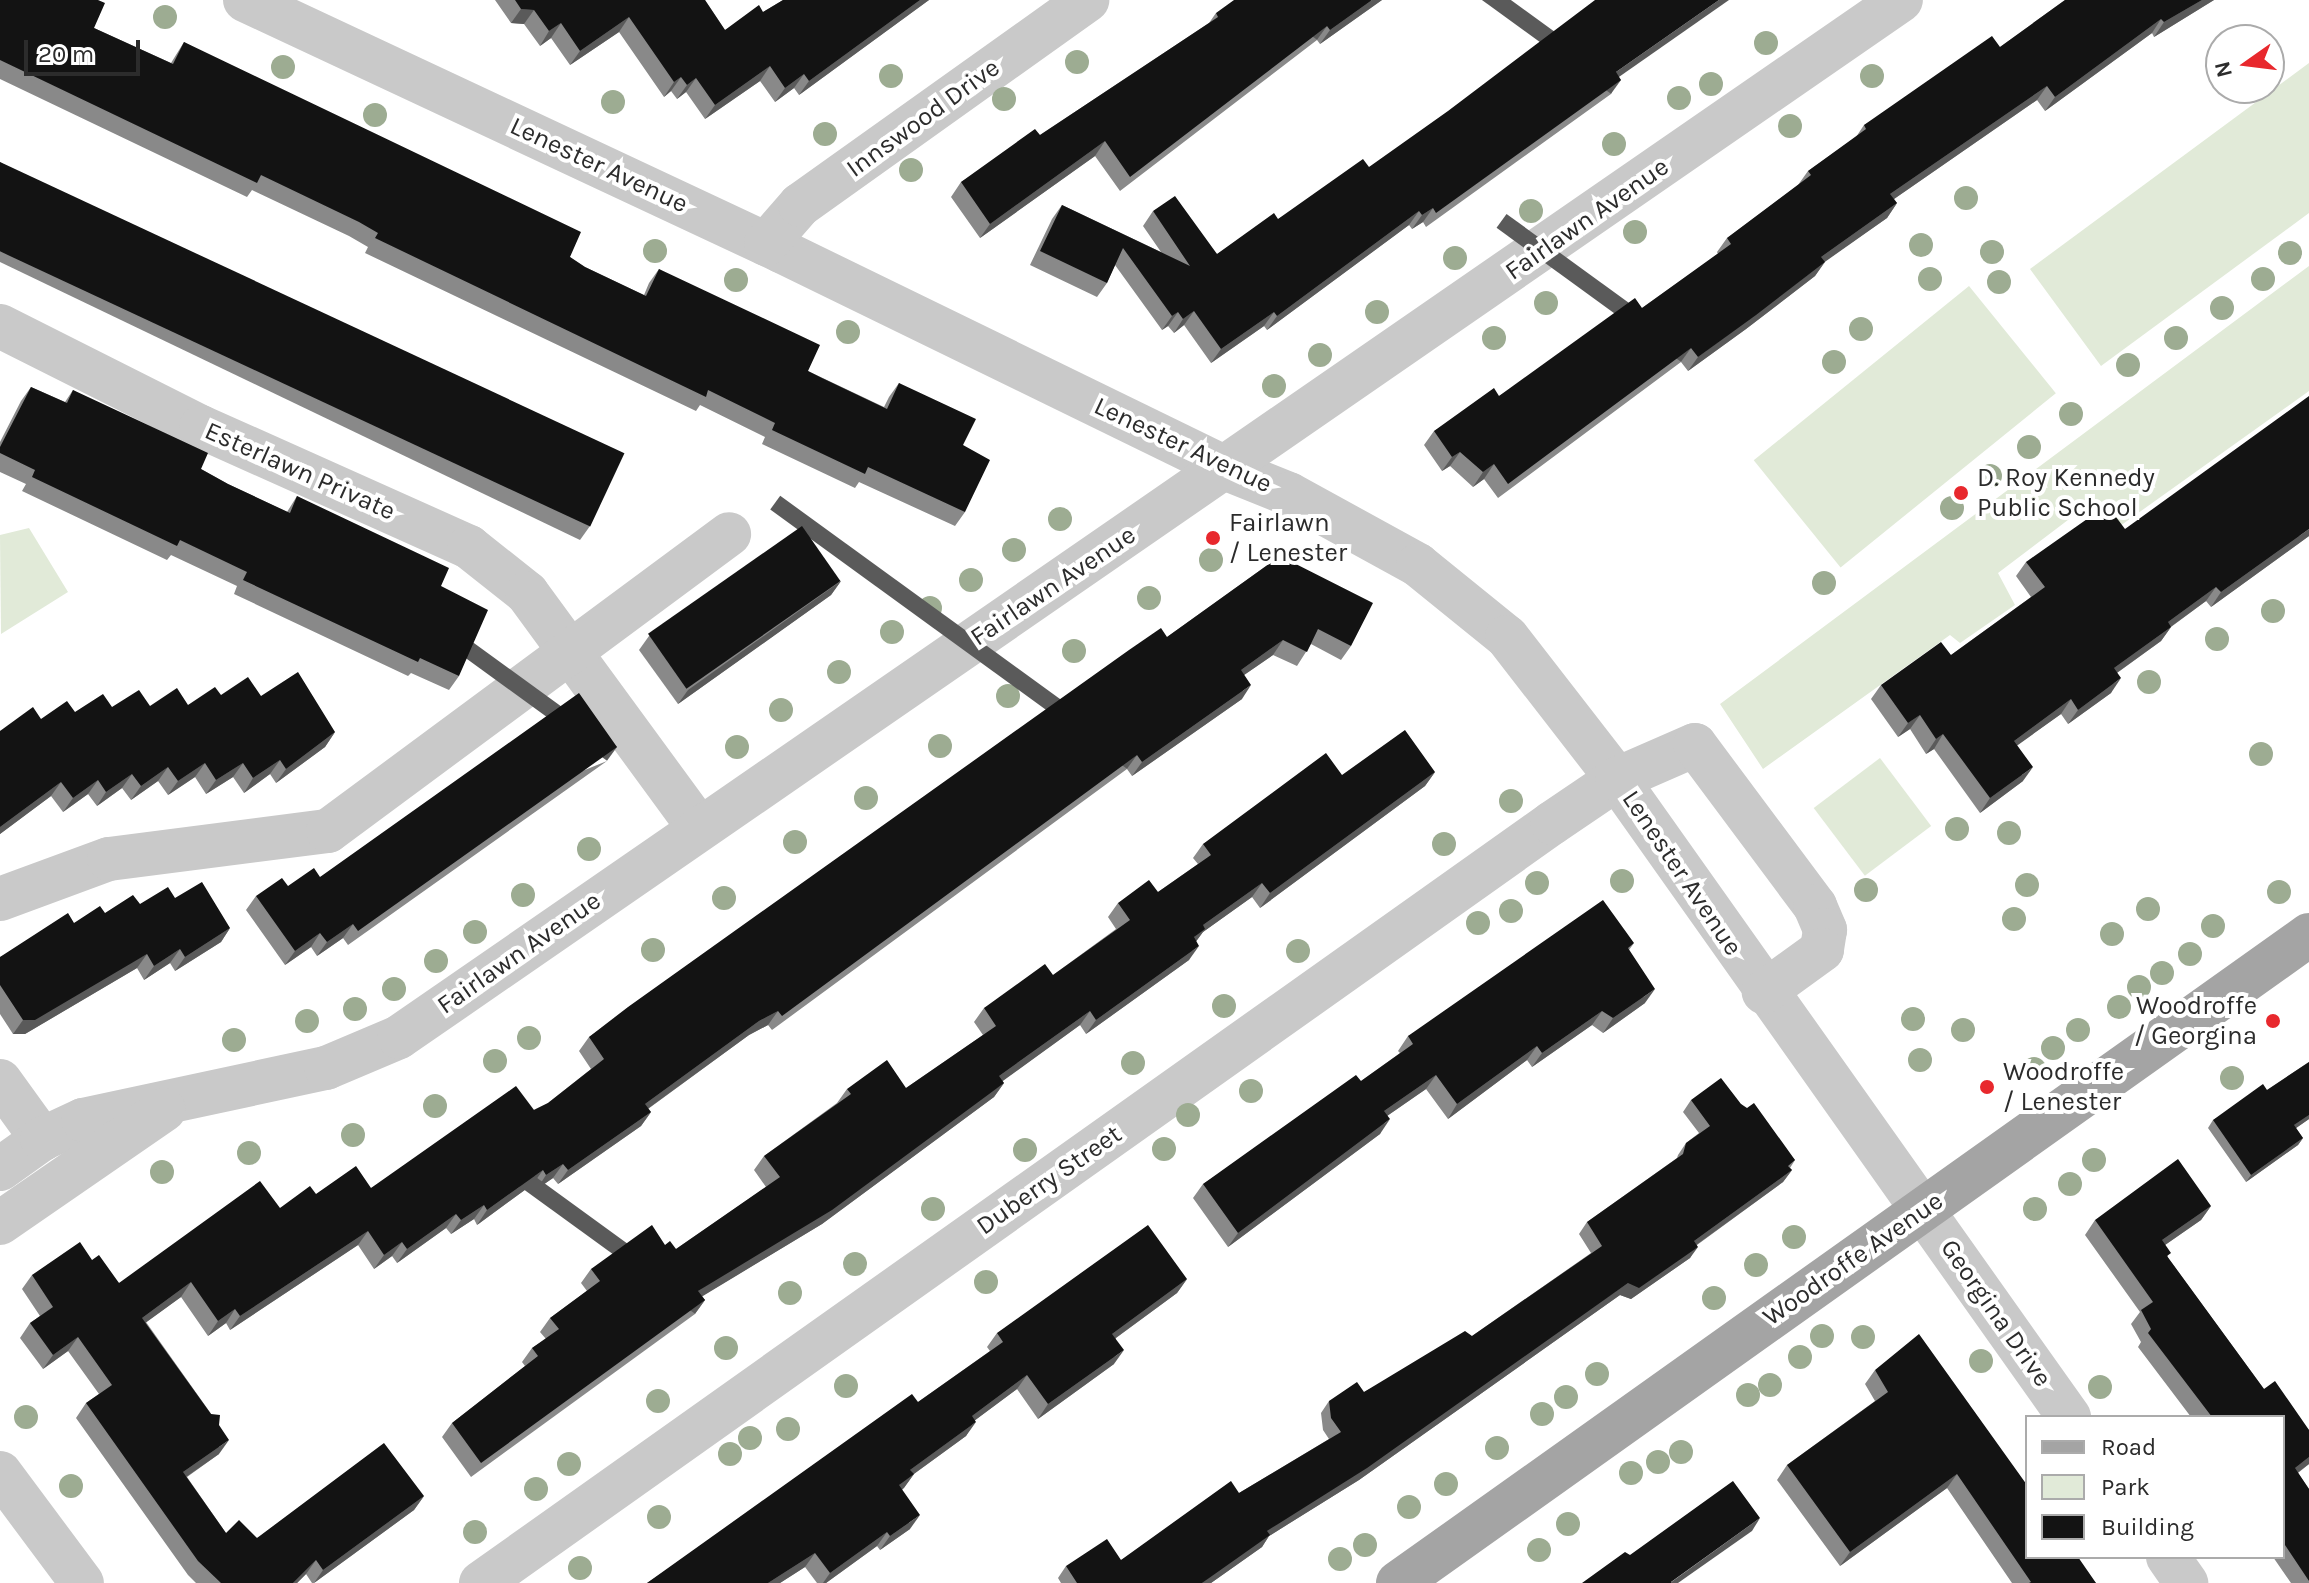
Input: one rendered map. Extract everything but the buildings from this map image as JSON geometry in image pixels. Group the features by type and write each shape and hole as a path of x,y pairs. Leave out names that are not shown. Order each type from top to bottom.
{"main road":[{"name":"Woodroffe Avenue","path":"1398,1583 2309,935"}],"street":[{"name":"Lenester Avenue","path":"245,0 302,12 766,244 1227,469 1289,494 1418,565 1507,637 1617,779 1764,992 1923,1210"},
{"name":"Innswood Drive","path":"766,244 800,205 1087,0"},
{"name":"Fairlawn Avenue","path":"0,1169 42,1139 83,1120 173,1104 375,1052 698,827 1227,469 1901,0"},
{"name":"Esterlawn Private","path":"0,326 201,427 469,547 527,593 698,827"},
{"path":"0,899 109,859 328,831 729,534"},
{"name":"Duberry Street","path":"481,1583 1617,779 1695,745 1815,906 1825,930 1822,950 1764,992"},
{"path":"0,1081 42,1139"},
{"name":"Fairlawn Avenue","path":"0,1223 173,1104"},
{"name":"Georgina Drive","path":"1923,1210 2068,1415"},
{"path":"0,1473 82,1583"},
{"path":"2169,1559 2186,1583"}],"green space":[{"path":"2309,63 2309,213 2101,366 2030,269 2253,104 2285,104 2285,81"},
{"path":"2309,266 2309,391 2113,531 2093,501 1998,573 2015,605 1960,643 1950,635 1763,769 1720,704"},
{"path":"1969,286 2056,393 1841,568 1754,460"},
{"path":"29,528 68,592 1,634 0,535"},
{"path":"1880,758 1931,826 1865,876 1814,808"}],"place":[{"name":"D. Roy Kennedy Public School","path":"1961,493"},
{"name":"Fairlawn / Lenester","path":"1213,538"},
{"name":"Woodroffe / Georgina","path":"2273,1021"},
{"name":"Woodroffe / Lenester","path":"1987,1087"}]}
